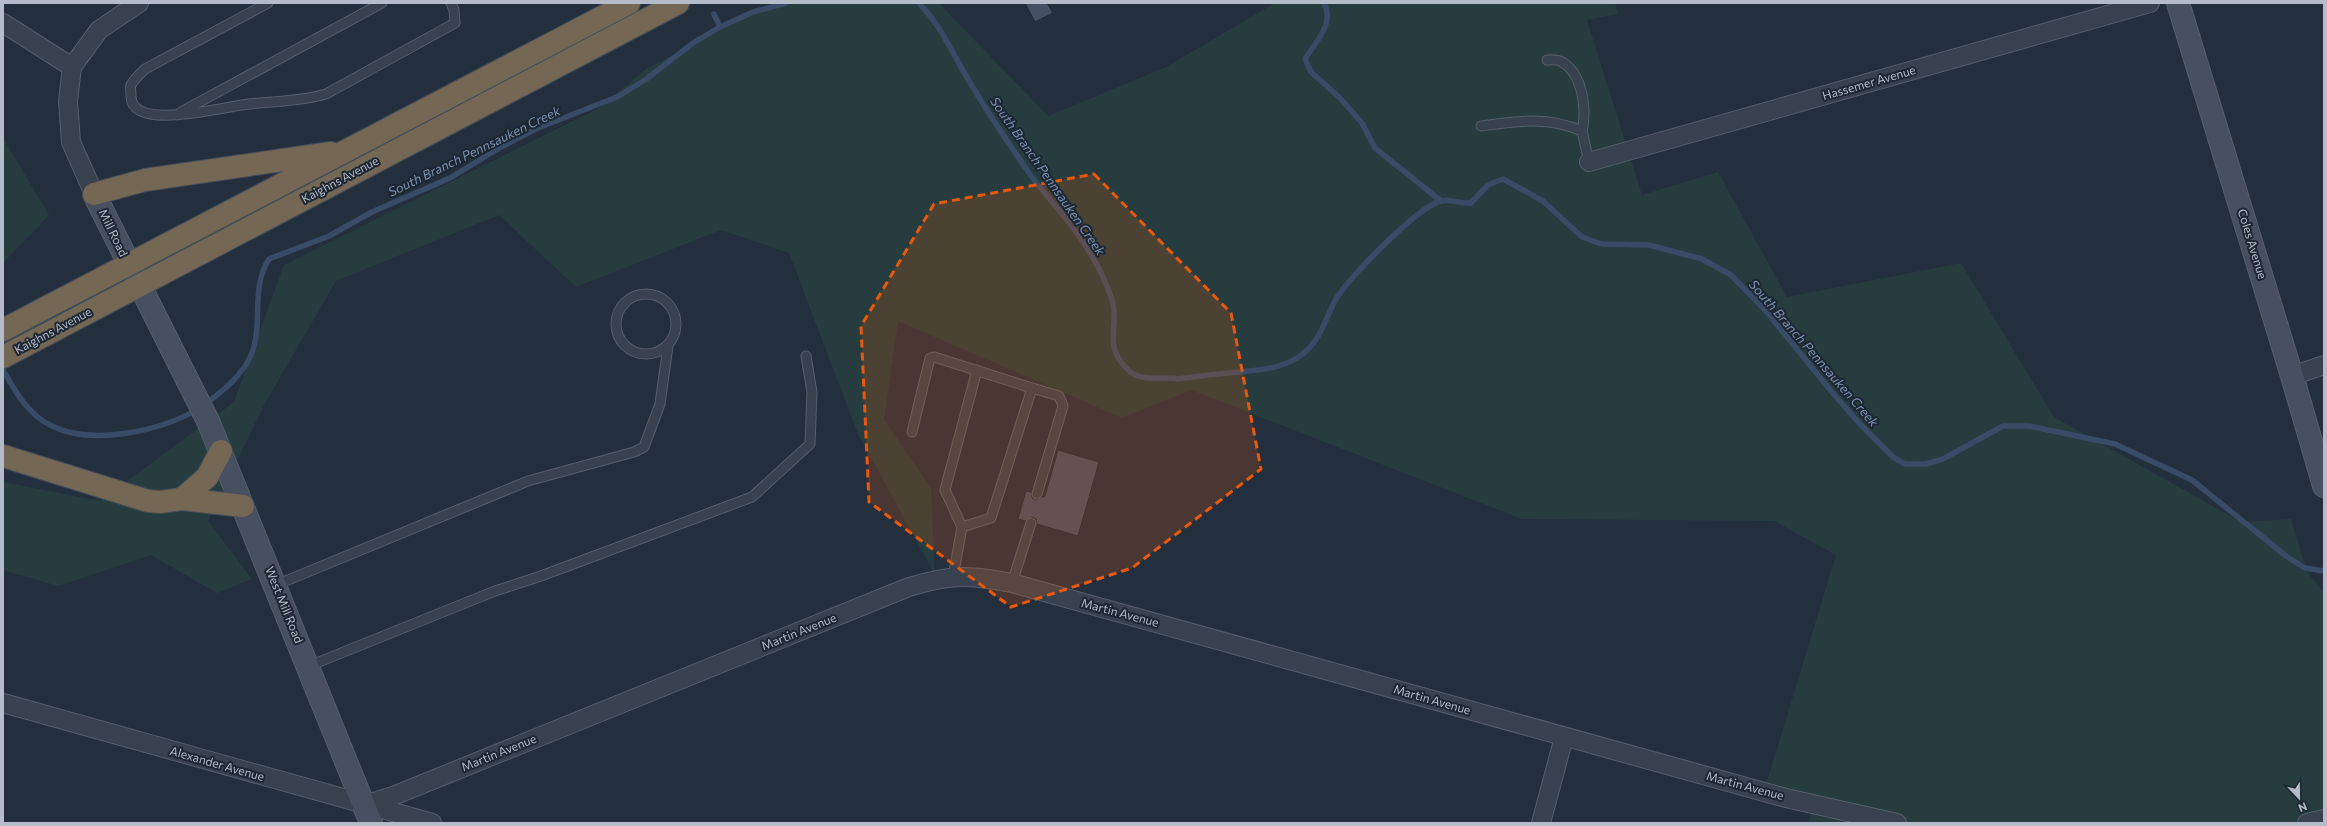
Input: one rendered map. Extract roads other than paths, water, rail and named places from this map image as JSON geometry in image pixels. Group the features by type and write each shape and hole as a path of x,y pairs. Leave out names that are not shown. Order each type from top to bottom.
{"highway":[{"name":"Kaighns Avenue","path":"3,330 629,3"},
{"name":"Kaighns Avenue","path":"9,354 678,3"},
{"path":"94,194 145,180 347,150"},
{"path":"182,499 207,477 221,452"},
{"path":"3,456 148,501 160,502 182,499 244,506"}],"street":[{"path":"3,24 72,67 79,55 99,30 139,3"},
{"name":"Hassemer Avenue","path":"1589,162 2150,3"},
{"name":"Coles Avenue","path":"2178,3 2324,486"},
{"name":"Mill Road","path":"72,67 68,101 71,142 128,265 193,388"},
{"path":"2292,376 2324,365"},
{"name":"West Mill Road","path":"193,388 244,506 368,814"},
{"name":"Martin Avenue","path":"368,814 393,796 909,587 941,578 976,576 1012,583 1786,798 1896,823"},
{"name":"Alexander Avenue","path":"3,703 368,814 432,823"},
{"path":"1541,823 1564,737"},
{"path":"2307,823 2324,819"}],"lane":[{"path":"268,3 145,69 131,85 130,101 135,110 147,115 175,115 311,98 326,94 455,23 454,10 451,3"},
{"path":"175,115 382,3"},
{"path":"1547,60 1562,61 1568,67 1582,90 1585,106 1582,131 1589,162"},
{"path":"1481,126 1524,120 1546,120 1582,131"},
{"path":"276,585 528,481 634,452 644,447 660,404 668,346 674,338 677,323 673,309 666,301 658,296 648,294 638,295 622,306 617,315 616,325 618,335 630,351 650,355 660,352 668,346"},
{"path":"309,666 495,591 541,576 752,497 810,444 812,392 806,356"},
{"path":"912,432 930,358 934,357 1059,396 1063,406 1037,494"},
{"path":"952,577 962,527 946,490 977,370"},
{"path":"962,527 991,518 1032,388"},
{"path":"1012,583 1031,523"}],"waterway":[{"name":"South Branch Pennsauken Creek","path":"205,404 225,388 243,370 251,355 257,331 258,294 260,282 263,270 269,259 329,236 372,212 450,178 501,147 538,128 617,97 645,80 693,43 720,27 753,12 786,3"},
{"name":"South Branch Pennsauken Creek","path":"919,3 939,28 980,99 1029,173 1072,226 1087,248 1102,275 1112,300 1114,312 1114,347 1121,362 1127,369 1140,377 1178,379 1264,369 1272,368 1297,358 1311,346 1321,332 1336,299 1355,275 1401,229 1430,206 1441,201 1471,203 1488,185 1503,179 1543,201 1582,237 1602,244 1649,245 1702,259 1731,275 1765,310 1860,424 1893,457 1905,464 1926,464 1943,459 2003,426 2029,426 2115,444 2192,480 2286,556 2305,568 2324,571"},
{"path":"1324,3 1327,11 1326,25 1319,39 1305,59 1311,72 1339,97 1362,123 1375,148 1441,201"},
{"path":"714,14 720,27"},
{"name":"South Branch Pennsauken Creek","path":"3,370 23,402 36,416 52,426 68,432 86,435 126,433 165,424 198,409"}]}
